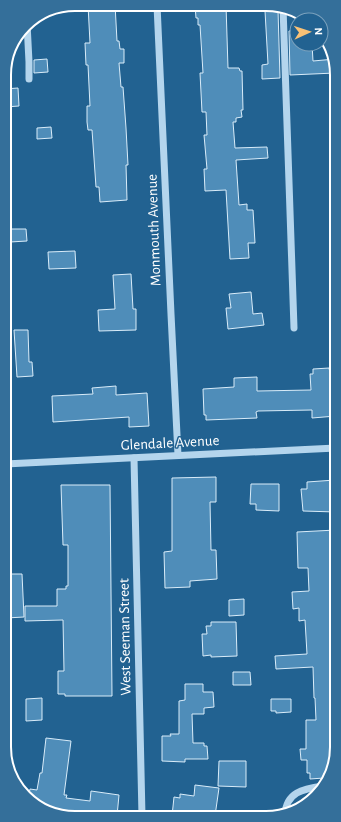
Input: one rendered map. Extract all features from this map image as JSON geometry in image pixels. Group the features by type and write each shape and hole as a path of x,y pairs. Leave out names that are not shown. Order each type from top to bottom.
{"street":[{"name":"Monmouth Avenue","path":"157,11 178,455"},
{"path":"283,13 294,328"},
{"path":"27,33 28,79"},
{"name":"Glendale Avenue","path":"11,464 330,448"},
{"name":"West Seeman Street","path":"134,458 142,811"},
{"path":"286,808 292,797 306,788 316,787"}],"building":[{"path":"88,11 115,11 117,41 119,41 120,49 124,49 124,63 119,63 121,87 123,87 126,128 128,165 126,165 127,200 100,202 99,187 96,187 92,130 88,130 87,122 87,106 90,106 88,65 86,65 85,43 90,43"},
{"path":"195,11 226,11 228,68 239,68 240,71 242,71 243,110 241,110 242,117 236,118 236,122 233,122 235,148 267,147 268,158 236,160 239,205 247,204 247,210 253,210 255,243 248,243 249,258 230,259 226,190 205,191 204,169 207,169 204,135 207,135 206,112 202,112 200,73 203,73 200,25 198,25 198,18 196,18"},
{"path":"265,11 278,12 280,78 262,79 262,65 268,64"},
{"path":"289,52 312,52 313,61 328,60 330,73 290,75"},
{"path":"47,59 48,72 34,73 34,60"},
{"path":"11,88 18,88 19,106 11,107"},
{"path":"51,127 52,138 37,139 37,128"},
{"path":"11,229 26,229 27,241 11,242"},
{"path":"75,251 76,268 49,269 48,252"},
{"path":"131,274 133,309 136,309 136,330 99,331 98,310 115,309 113,275"},
{"path":"251,292 253,314 262,313 264,325 228,329 226,308 231,308 229,294"},
{"path":"14,330 28,330 29,362 32,362 33,376 17,377"},
{"path":"329,368 330,416 312,418 312,410 258,411 256,412 257,418 206,420 206,415 204,415 203,389 234,387 234,378 257,377 257,391 311,390 310,374 313,374 313,369"},
{"path":"116,386 116,395 147,393 149,426 129,427 129,417 53,422 52,396 93,394 92,388"},
{"path":"216,477 216,502 210,502 211,550 216,550 217,579 190,581 190,587 165,588 164,552 172,551 172,478"},
{"path":"330,480 330,512 303,511 301,489 307,489 307,482"},
{"path":"251,484 279,484 279,511 256,510 256,504 250,504"},
{"path":"61,485 110,485 112,696 65,696 65,694 58,694 58,671 64,671 63,620 25,621 25,606 57,606 57,589 66,589 66,586 68,586 68,545 63,545"},
{"path":"330,530 330,751 327,768 321,778 310,779 310,773 307,773 307,760 301,760 300,749 306,749 306,720 316,720 313,667 276,669 275,656 307,654 305,620 299,621 299,608 293,609 292,592 309,591 308,568 298,568 297,532"},
{"path":"11,574 22,574 24,617 11,618"},
{"path":"244,599 244,615 229,616 229,600"},
{"path":"211,622 236,622 237,656 203,656 202,634 207,634 206,626 211,626"},
{"path":"233,672 250,672 251,685 233,685"},
{"path":"185,684 203,684 203,692 213,692 214,707 204,708 204,714 192,714 193,743 204,743 204,746 207,746 208,759 185,759 185,762 162,761 162,736 179,734 179,701 185,700"},
{"path":"42,698 42,720 26,721 26,699"},
{"path":"271,699 291,699 291,712 276,713 276,711 271,711"},
{"path":"46,738 71,741 64,795 67,795 66,798 90,801 91,791 119,795 117,811 75,811 54,808 36,798 30,792 30,789 37,790 40,773 42,773"},
{"path":"219,761 246,761 246,787 218,786"},
{"path":"195,785 219,788 216,811 173,811 174,797 180,798 180,794 194,796"}]}
